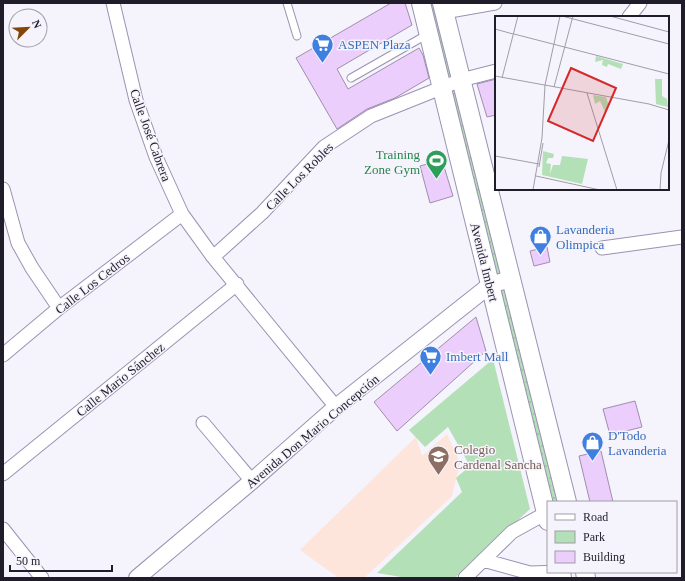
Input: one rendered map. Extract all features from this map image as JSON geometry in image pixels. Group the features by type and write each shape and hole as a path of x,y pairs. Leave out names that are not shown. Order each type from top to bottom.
{"main road":[{"name":"Avenida Imbert","path":"421,3 547,515"},
{"name":"Avenida Imbert","path":"443,8 567,501"}],"street":[{"name":"Calle José Cabrera","path":"113,3 136,100 156,157 182,214 214,257 336,407"},
{"path":"443,8 495,3"},
{"path":"630,16 640,3"},
{"name":"Calle Los Robles","path":"214,257 262,213 324,147 370,116 461,80 495,71"},
{"path":"3,189 18,243 32,268 59,308"},
{"name":"Calle Los Cedros","path":"3,355 59,308 182,214"},
{"path":"602,248 682,236"},
{"name":"Avenida Don Mario Concepción","path":"137,578 252,481 336,407 490,286 511,279"},
{"name":"Calle Mario Sánchez","path":"3,474 237,284"},
{"path":"203,423 252,481"},
{"path":"465,578 512,532 547,515"},
{"path":"3,529 42,578"},
{"path":"483,560 530,573 547,572"}],"lane":[{"path":"287,3 297,36"},
{"path":"351,78 429,34"}],"shaded area":[{"path":"447,434 460,463 452,496 364,578 339,578 300,550 416,437 422,456"}],"green space":[{"path":"425,3 437,3 456,79 444,81"},
{"path":"457,90 504,275 492,278 447,91"},
{"path":"507,286 561,501 548,501 496,289"},
{"path":"493,359 530,509 455,578 407,578 377,573 462,492 456,478 470,466 448,427 425,447 409,430"}],"building":[{"name":"ASPEN Plaza","path":"391,3 405,3 412,25 337,69 348,89 419,48 423,55 429,78 395,98 367,109 337,129 296,58"},
{"path":"495,79 495,115 487,117 477,84"},
{"name":"Training Zone Gym","path":"442,160 453,196 430,203 420,166"},
{"name":"Lavanderia Olimpica","path":"547,247 550,262 534,266 530,251"},
{"name":"Imbert Mall","path":"476,317 486,351 397,431 374,402"},
{"path":"635,401 642,427 610,435 603,409"},
{"path":"601,451 613,501 590,501 579,456"}],"place":[{"name":"ASPEN Plaza","path":"323,64"},
{"name":"Training Zone Gym","path":"436,180"},
{"name":"Lavanderia Olimpica","path":"540,256"},
{"name":"Imbert Mall","path":"431,376"},
{"name":"D'Todo Lavanderia","path":"592,462"},
{"name":"Colegio Cardenal Sancha","path":"438,476"}]}
